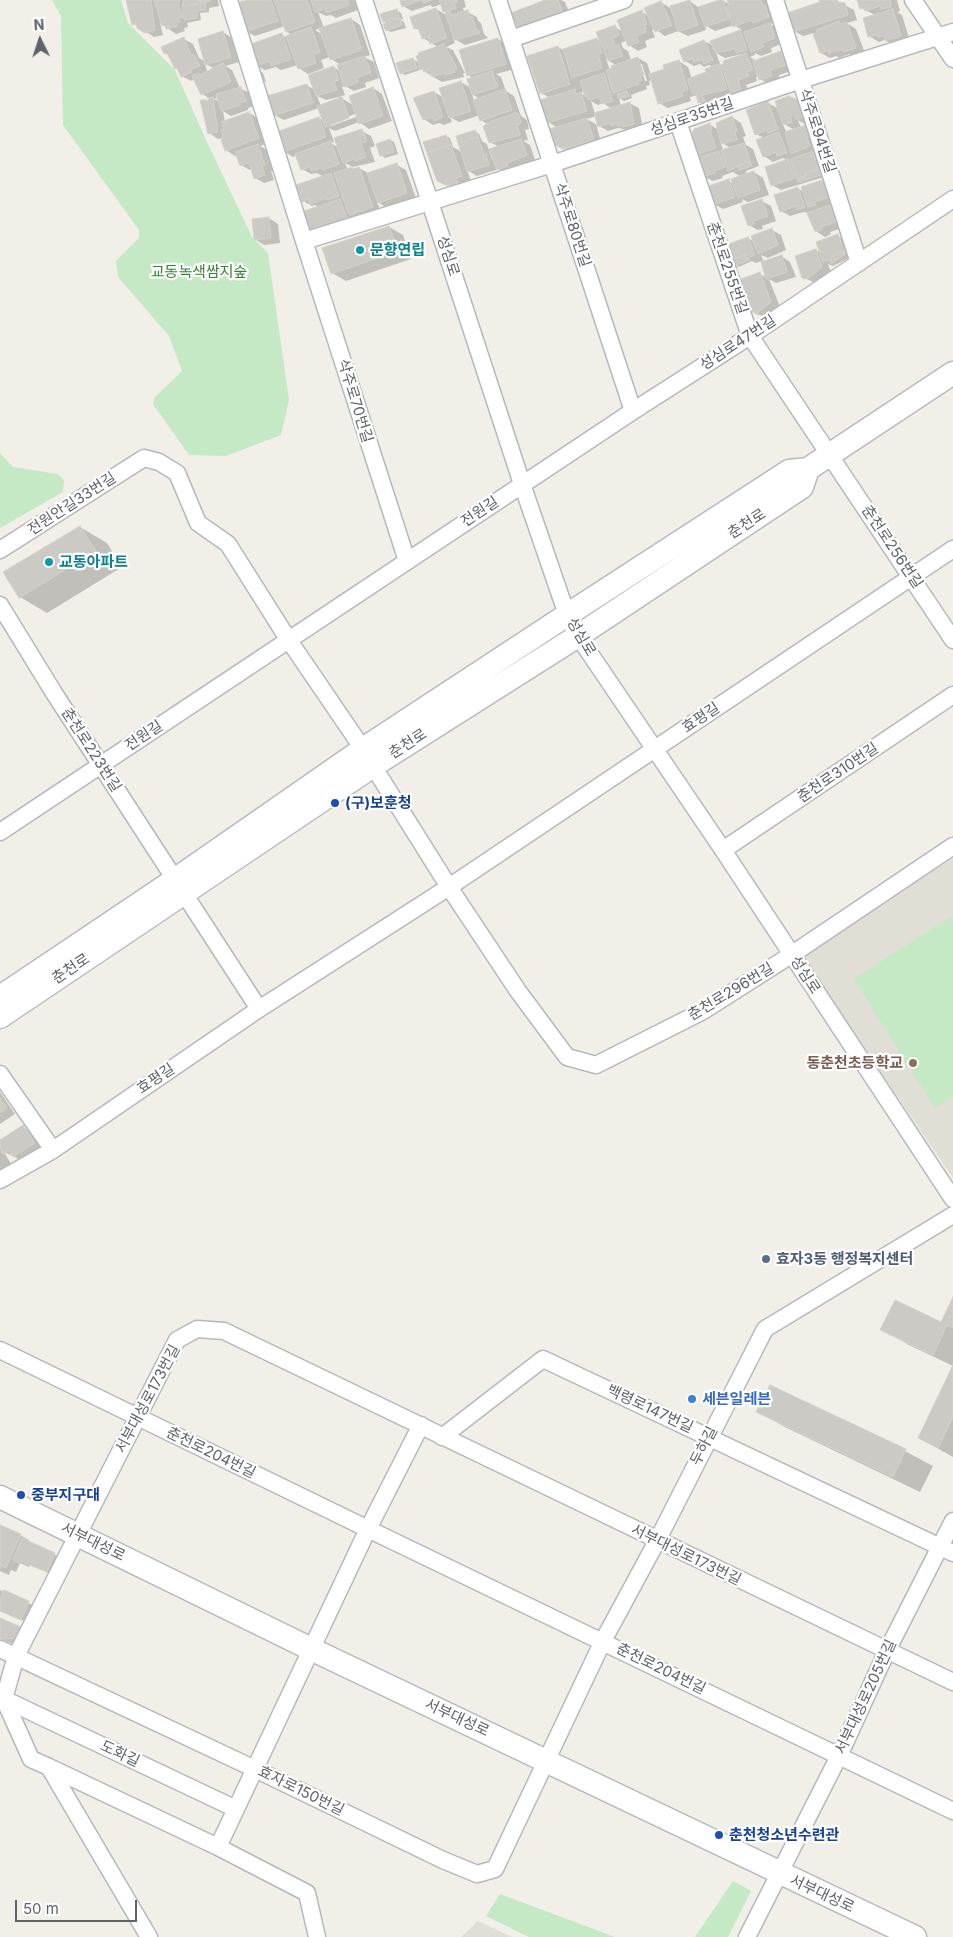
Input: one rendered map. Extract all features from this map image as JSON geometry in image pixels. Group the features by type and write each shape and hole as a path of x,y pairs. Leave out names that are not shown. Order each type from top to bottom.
{"street":[{"name":"삭주로70번길","path":"229,0 406,561"},
{"name":"성심로","path":"364,0 522,484 567,615 578,636 723,850 953,1199"},
{"name":"삭주로80번길","path":"498,0 633,411"},
{"path":"511,39 624,0"},
{"name":"삭주로94번길","path":"775,0 859,263"},
{"path":"913,0 946,34 953,59"},
{"name":"성심로35번길","path":"431,202 946,34"},
{"name":"춘천로255번길","path":"678,122 750,336 830,454"},
{"name":"성심로47번길","path":"522,484 750,336 953,199"},
{"path":"304,241 431,202"},
{"name":"춘천로","path":"0,1017 181,886 368,757 567,615 789,471 808,469 953,373"},
{"name":"춘천로256번길","path":"830,454 953,640"},
{"name":"전원안길33번길","path":"0,550 144,458 159,462 177,473 198,522 228,544 288,639"},
{"name":"춘천로","path":"368,757 578,636 802,487 808,469"},
{"name":"전원길","path":"0,832 522,484"},
{"name":"효평길","path":"0,1180 53,1150 259,1008 449,887 953,549"},
{"name":"춘천로223번길","path":"0,605 100,765 181,886"},
{"path":"288,639 368,757 449,887"},
{"name":"춘천로310번길","path":"723,850 953,695"},
{"name":"춘천로296번길","path":"449,887 518,991 567,1057 596,1065 703,1011 791,955 953,846"},
{"path":"181,886 259,1008"},
{"name":"춘천로","path":"0,997 181,886"},
{"path":"0,1074 53,1150"},
{"name":"두하길","path":"546,1760 603,1641 657,1541 765,1329 953,1215"},
{"name":"서부대성로173번길","path":"78,1534 177,1340 197,1329 224,1331 953,1682"},
{"name":"춘천로204번길","path":"0,1350 953,1811"},
{"name":"백령로147번길","path":"442,1437 542,1359 709,1436 946,1550"},
{"path":"218,1847 368,1529 421,1425"},
{"name":"서부대성로","path":"0,1497 311,1649 915,1937"},
{"name":"서부대성로205번길","path":"747,1937 839,1756 887,1651 946,1550 953,1521"},
{"path":"78,1534 8,1658 4,1699 31,1759 218,1847 307,1893 317,1937"},
{"name":"효자로150번길","path":"0,1648 8,1658 256,1768 434,1856 477,1874 495,1869 546,1760"},
{"name":"도화길","path":"4,1699 236,1809"},
{"path":"49,1766 149,1937"}],"shaded area":[{"name":"동춘천초등학교","path":"953,858 953,1178 801,956"},
{"path":"478,1921 512,1937 461,1937"}],"green space":[{"name":"교동녹색쌈지숲","path":"52,0 121,0 128,23 175,70 252,237 268,253 289,400 281,435 226,456 189,455 153,404 155,397 182,371 169,336 118,277 116,261 139,238 139,230 63,125 61,16"},
{"path":"0,453 13,467 58,474 64,481 63,492 0,528"},
{"path":"953,915 953,1097 935,1108 854,979"},
{"path":"733,1881 751,1891 728,1937 695,1937"},
{"path":"500,1894 615,1937 529,1937 486,1916"}],"building":[{"path":"126,0 151,0 155,30 144,33 137,28 136,24 132,25"},
{"path":"154,0 179,0 180,2 178,3 182,17 178,18 180,22 176,23 177,26 166,29 165,25 162,26"},
{"path":"183,0 210,0 210,1 184,6"},
{"path":"271,0 278,21 244,32 238,10 241,1"},
{"path":"274,0 307,0 315,22 286,32"},
{"path":"311,0 348,0 349,5 326,13 325,9 315,12"},
{"path":"400,0 422,0 402,7"},
{"path":"439,0 457,0 458,2 454,3 456,8 443,12"},
{"path":"545,0 558,0 562,11 556,14 558,16 522,30 521,25 517,27 511,13"},
{"path":"690,0 698,25 678,32 670,6"},
{"path":"723,0 729,19 705,27 698,7"},
{"path":"727,0 761,0 769,17 753,23 752,20 733,27 726,7 729,6"},
{"path":"819,0 835,0 835,2 845,3 848,15 793,32 787,13 820,2"},
{"path":"857,0 890,0 891,7 881,9 880,6 865,11 864,8 860,9"},
{"path":"205,1 206,10 197,11 197,18 184,20 183,3 184,6"},
{"path":"661,1 672,25 655,32 644,8"},
{"path":"436,8 447,38 430,44 428,37 422,39 418,27 414,29 410,17"},
{"path":"397,9 399,17 383,22 380,14"},
{"path":"893,9 901,36 885,41 884,36 868,37 863,18"},
{"path":"468,10 476,30 480,33 454,40 445,13 450,11 451,15"},
{"path":"642,10 647,24 644,25 646,32 636,36 639,42 628,46 617,20"},
{"path":"351,18 362,50 330,60 319,28"},
{"path":"400,18 402,25 386,31 383,24"},
{"path":"839,21 840,24 847,22 856,48 843,52 843,49 829,53 828,51 820,53 813,34 817,33 816,30"},
{"path":"770,23 775,38 762,43 764,47 751,52 744,32"},
{"path":"615,25 619,35 612,38 615,46 619,45 623,56 608,61 596,32"},
{"path":"311,27 320,52 313,55 316,63 298,69 286,36"},
{"path":"740,30 747,50 736,53 735,49 715,53 710,41"},
{"path":"223,31 231,57 205,65 198,39"},
{"path":"282,33 291,59 271,66 270,61 255,66 248,45"},
{"path":"184,37 191,55 194,54 200,66 181,77 167,53 164,54 161,47"},
{"path":"498,38 506,64 467,76 459,50"},
{"path":"597,38 602,53 598,54 602,68 572,78 563,49"},
{"path":"704,40 713,60 704,64 702,59 694,62 693,58 684,62 679,50"},
{"path":"444,44 457,68 454,69 455,72 432,77 430,70 424,72 423,69 421,70 416,56 419,55 418,53"},
{"path":"558,46 570,84 540,94 527,56"},
{"path":"781,51 786,65 770,70 772,76 759,80 753,61"},
{"path":"746,53 753,70 747,72 749,76 738,80 741,89 731,93 721,65 724,63 723,61"},
{"path":"365,56 371,73 356,78 358,82 344,87 337,65"},
{"path":"638,57 644,75 640,76 642,80 638,81 639,84 613,93 606,70 612,68 611,66"},
{"path":"413,58 417,68 400,74 396,63"},
{"path":"679,60 688,90 681,92 683,96 658,104 649,74 664,69 663,65"},
{"path":"223,63 231,82 201,95 192,76 199,73 200,75"},
{"path":"719,64 727,89 702,95 705,101 698,103 696,93 693,94 687,79 706,72 705,69"},
{"path":"334,66 339,80 334,82 337,90 316,96 308,75"},
{"path":"492,71 498,87 472,95 467,79"},
{"path":"604,73 613,101 602,104 599,97 588,100 587,96 585,97 580,81"},
{"path":"461,81 471,111 449,118 439,88"},
{"path":"307,84 313,103 273,116 267,96"},
{"path":"241,87 246,101 221,111 216,94"},
{"path":"373,87 383,116 359,124 349,96"},
{"path":"505,89 512,110 480,121 473,100"},
{"path":"575,89 576,94 581,92 587,111 547,123 540,100"},
{"path":"434,91 443,117 434,121 432,117 423,120 413,98"},
{"path":"627,91 629,96 619,99 617,94"},
{"path":"789,96 798,100 804,117 796,120 794,115 790,116 792,122 783,125 775,101"},
{"path":"213,97 218,132 208,134 200,100 209,100 208,98"},
{"path":"342,97 349,118 325,127 317,106"},
{"path":"768,101 778,129 768,133 767,130 755,135 746,110"},
{"path":"630,102 634,124 623,127 617,124 611,126 610,123 598,127 594,113"},
{"path":"249,112 259,138 225,151 221,140 223,135 221,130 224,129 221,122"},
{"path":"516,113 521,121 517,125 520,135 489,143 483,126 489,122"},
{"path":"732,116 737,131 735,132 737,140 721,144 716,123"},
{"path":"319,117 326,137 283,152 276,132"},
{"path":"587,118 594,140 563,149 553,144 549,129"},
{"path":"710,123 712,129 710,130 716,148 696,155 690,138 694,129"},
{"path":"806,125 810,137 807,138 810,146 791,154 785,132"},
{"path":"362,129 367,141 361,143 366,157 343,163 334,138"},
{"path":"475,130 478,137 458,143 456,136"},
{"path":"779,132 787,153 777,156 776,152 763,157 756,140"},
{"path":"446,135 450,145 427,153 423,142"},
{"path":"478,137 489,165 467,172 458,143"},
{"path":"390,139 394,152 380,156 376,144"},
{"path":"521,139 527,155 507,163 508,166 497,170 489,149"},
{"path":"331,141 339,164 323,170 322,168 312,171 310,167 301,170 295,154"},
{"path":"744,143 750,161 728,171 721,150"},
{"path":"258,144 265,165 262,166 265,175 254,179 249,163 240,166 235,152"},
{"path":"451,145 462,176 456,178 458,183 448,186 437,181 427,153"},
{"path":"719,151 725,167 714,171 715,173 702,177 696,158"},
{"path":"813,151 819,169 805,173 806,176 797,179 790,159"},
{"path":"788,159 795,178 771,186 765,167"},
{"path":"750,161 752,166 739,170 738,165"},
{"path":"397,163 407,193 378,203 367,173"},
{"path":"352,167 353,169 359,167 373,207 349,215 334,173"},
{"path":"819,169 821,175 798,182 797,179 806,176 805,173"},
{"path":"754,171 760,190 738,198 731,179"},
{"path":"331,173 339,196 327,200 326,198 310,204 309,199 302,202 296,185"},
{"path":"729,179 735,197 713,205 706,187"},
{"path":"822,180 829,197 815,202 816,205 808,207 801,187"},
{"path":"798,187 805,207 797,210 795,206 780,212 774,195"},
{"path":"340,199 349,224 308,231 301,212"},
{"path":"762,199 768,216 753,221 754,224 748,226 741,206"},
{"path":"830,205 836,222 821,227 822,229 815,232 807,213"},
{"path":"269,217 271,238 254,240 252,219"},
{"name":"문향연립","path":"389,226 398,251 331,274 322,248"},
{"path":"772,228 778,245 758,254 751,236"},
{"path":"838,234 844,251 833,255 834,258 823,262 816,242"},
{"path":"748,237 755,255 746,259 745,255 732,260 726,245"},
{"path":"816,249 822,267 807,279 802,278 795,256"},
{"path":"844,251 845,254 831,264 830,260 834,258 833,255"},
{"path":"745,255 746,259 748,258 749,260 734,266 732,260"},
{"path":"782,255 787,272 766,279 761,262"},
{"path":"760,272 771,302 758,313 746,310 736,281"},
{"name":"교동아파트","path":"80,526 96,551 19,598 3,572"},
{"path":"0,1098 7,1108 0,1113"},
{"path":"23,1125 35,1143 13,1157 9,1150 3,1154 0,1148 0,1140"},
{"path":"953,1297 953,1327 947,1325 933,1355 880,1330 895,1300 941,1322"},
{"path":"953,1365 953,1417 938,1448 918,1438"},
{"path":"770,1385 906,1449 893,1477 756,1412"},
{"path":"0,1525 21,1534 6,1568 1,1566 0,1569"},
{"path":"22,1538 55,1553 47,1572 13,1560"},
{"path":"4,1590 29,1601 21,1620 0,1611 0,1601"},
{"path":"0,1618 21,1627 16,1638 0,1639"}],"place":[{"name":"문향연립","path":"360,250"},
{"name":"교동아파트","path":"49,562"},
{"name":"(구)보훈청","path":"335,803"},
{"name":"동춘천초등학교","path":"913,1063"},
{"name":"효자3동 행정복지센터","path":"766,1259"},
{"name":"세븐일레븐","path":"692,1399"},
{"name":"중부지구대","path":"21,1495"},
{"name":"춘천청소년수련관","path":"719,1835"}]}
